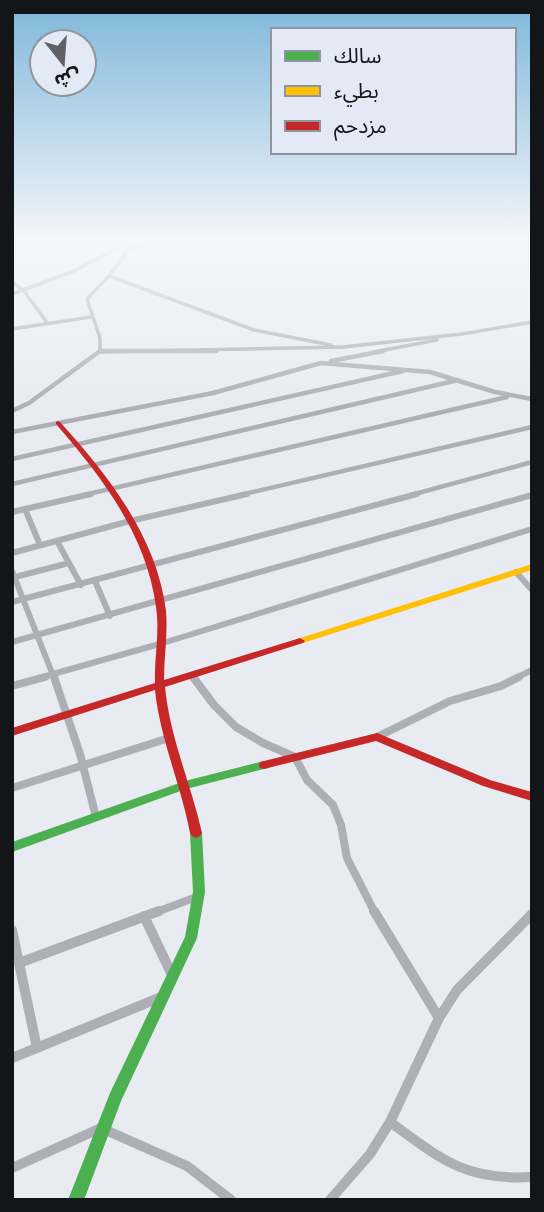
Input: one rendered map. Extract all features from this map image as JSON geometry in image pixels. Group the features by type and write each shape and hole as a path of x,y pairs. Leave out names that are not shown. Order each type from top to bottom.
{"street":[{"path":"28,297 48,324"},
{"path":"89,297 87,299 91,317 102,344 100,351"},
{"path":"164,297 254,330 343,347"},
{"path":"12,330 91,317"},
{"path":"12,432 213,393 321,363 532,322"},
{"path":"12,411 29,403 100,351 170,352 343,347 462,334"},
{"path":"321,363 411,369 532,399"},
{"path":"12,459 411,369"},
{"path":"12,484 460,380"},
{"path":"12,512 512,396"},
{"path":"58,423 113,489 150,567 160,602 163,643 159,687 169,738 185,785 200,866 194,929 101,1128 76,1200"},
{"path":"12,553 130,521 532,427"},
{"path":"12,601 150,567 532,462"},
{"path":"12,642 532,495"},
{"path":"25,509 40,545"},
{"path":"12,685 163,643 532,529"},
{"path":"57,541 81,584"},
{"path":"69,563 14,574 69,714 86,765 96,817"},
{"path":"12,732 532,567"},
{"path":"516,572 532,590"},
{"path":"95,581 110,615"},
{"path":"12,847 185,785 377,737 450,701 501,686 532,670"},
{"path":"192,676 220,716 263,745 295,757 307,780 333,805 341,825 347,858 387,936 439,1018"},
{"path":"377,737 487,783 532,797"},
{"path":"12,788 169,738"},
{"path":"19,963 199,896"},
{"path":"330,1200 370,1154 390,1122 439,1018 457,990 532,914"},
{"path":"144,916 173,977"},
{"path":"12,930 37,1048"},
{"path":"12,1058 161,997"},
{"path":"390,1122 457,1169 490,1179 532,1177"},
{"path":"12,1168 101,1128 194,1169 216,1184 231,1200"}],"traffic: fast":[{"path":"12,847 185,785 264,765"},
{"path":"76,1200 115,1098 191,938 199,892 196,833"}],"traffic: slow":[{"path":"300,641 532,567"}],"traffic: jam":[{"path":"58,423 109,485 124,508 148,557 161,608 160,688 164,716 196,833"},
{"path":"12,732 300,641"},
{"path":"264,765 377,737 487,783 532,797"}]}
